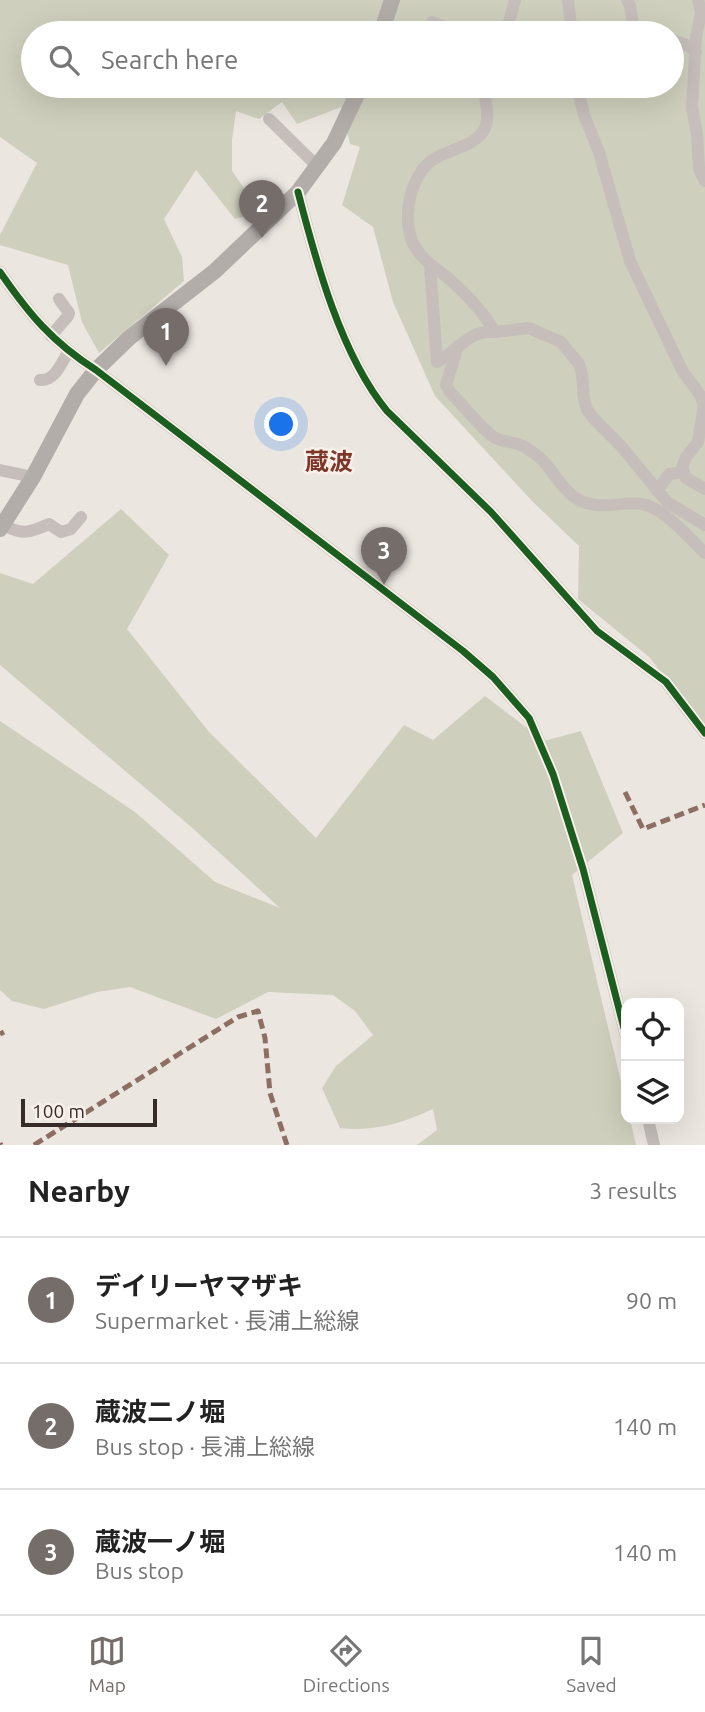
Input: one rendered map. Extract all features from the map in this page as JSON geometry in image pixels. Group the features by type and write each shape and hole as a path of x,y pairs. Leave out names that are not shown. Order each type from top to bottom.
{"main road":[{"path":"385,21 392,0"},
{"path":"1,527 33,477 63,415 96,370 129,338 215,271 298,192 334,143 355,98"}],"street":[{"path":"509,21 515,0"},
{"path":"568,0 571,21"},
{"path":"627,0 632,21"},
{"path":"698,0 701,13 695,52 692,108 699,169 705,181"},
{"path":"684,44 695,52"},
{"path":"485,98 488,124 484,132 475,140 453,149 425,167 407,207 411,239 416,250 449,279 489,321 495,332"},
{"path":"579,98 599,152 630,261 682,370 704,405 698,442 686,457 682,468 686,478 705,489"},
{"path":"269,119 317,166"},
{"path":"298,192 316,262 343,333 374,396 491,512 597,631 666,682 705,733"},
{"path":"430,265 431,309 437,362 469,337 485,331 529,328 561,342 579,364 584,399 587,410 594,419 621,446 667,502 705,525"},
{"path":"0,272 27,312 68,352 96,370 463,651 493,677 529,718 553,774 583,869 621,1017"},
{"path":"51,336 69,313 59,299"},
{"path":"458,346 446,385 491,435 521,445 536,454 579,500 598,506 642,504 652,508 705,553"},
{"path":"40,380 45,381 52,376 68,352"},
{"path":"0,470 33,477"},
{"path":"657,491 669,474 684,472"},
{"path":"1,527 18,532 33,531 49,524 61,532 71,530 81,517"},
{"path":"649,1124 654,1145"}],"green space":[{"path":"0,0 705,0 705,727 649,657 578,599 579,546 532,501 435,396 393,302 373,227 342,205 360,147 350,144 341,107 297,124 282,102 259,119 236,111 232,171 261,212 235,219 196,170 164,219 182,257 184,281 99,353 82,322 68,265 0,245 0,235 37,163 0,137"},
{"path":"121,509 169,555 127,629 209,732 316,838 404,725 433,740 485,696 544,741 581,731 623,833 572,875 621,1082 621,1124 631,1124 636,1145 417,1145 437,1130 433,1109 388,1125 365,1129 340,1128 322,1088 336,1066 373,1035 355,1011 333,995 268,992 216,1019 130,987 97,992 44,1009 12,1001 0,990 0,721 135,812 215,882 280,908 189,825 0,665 0,573 33,584"}],"marked path":[{"path":"625,792 643,829 705,805"},
{"path":"34,1145 238,1017 258,1011 265,1038 270,1093 287,1145"},
{"path":"0,1034 4,1032"}],"cycle path":[{"path":"298,192 322,277 343,336 356,363 387,411 491,512 597,631 666,682 705,733"},
{"path":"0,272 32,314 67,349 463,651 493,677 529,718 553,774 583,869 621,1017"}],"place":[{"name":"蔵波二ノ堀","path":"262,238"},
{"name":"デイリーヤマザキ","path":"166,366"},
{"name":"蔵波一ノ堀","path":"384,585"}],"district":[{"name":"蔵波","path":"329,461"}]}
